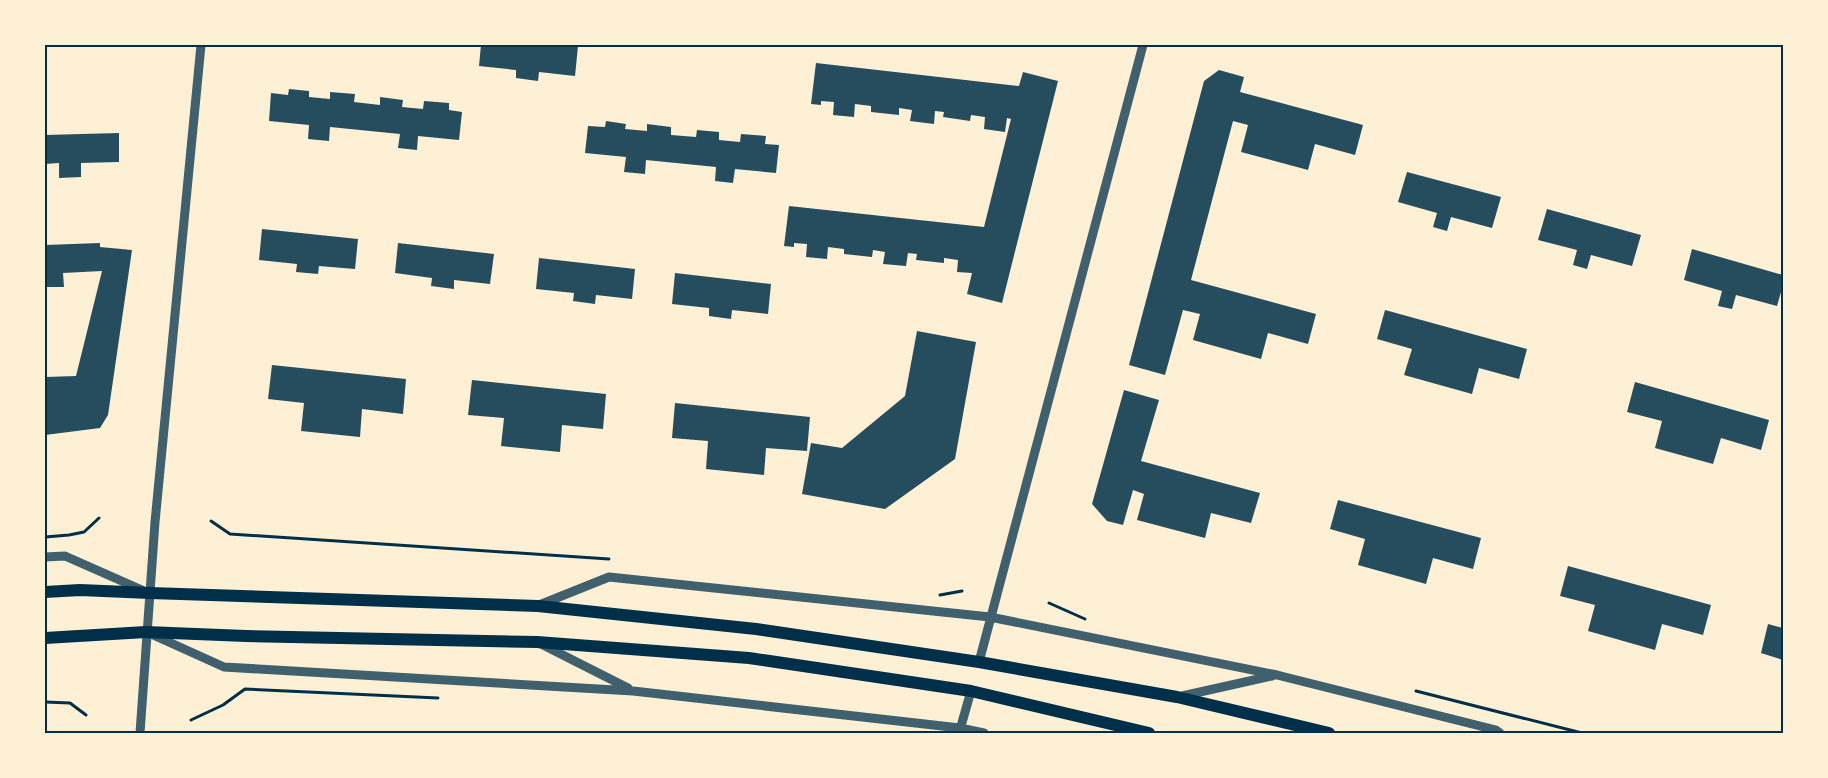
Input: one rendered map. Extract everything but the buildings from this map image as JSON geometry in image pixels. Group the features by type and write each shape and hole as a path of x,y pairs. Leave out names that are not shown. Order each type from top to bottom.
{"main road":[{"path":"45,592 80,590 538,606 756,629 978,662 1177,697 1329,733"},
{"path":"45,638 146,632 537,642 749,658 971,691 1149,733"}],"street":[{"path":"140,733 146,632 201,45"},
{"path":"978,662 1143,45"},
{"path":"45,557 65,556 150,593"},
{"path":"538,606 609,577 990,617 1277,675 1496,730 1500,733"},
{"path":"146,632 224,667 633,691 984,733"},
{"path":"537,642 633,691"},
{"path":"1177,697 1277,675"},
{"path":"959,731 971,691"}],"path":[{"path":"45,537 84,532 99,518"},
{"path":"211,521 230,534 617,560"},
{"path":"933,596 962,591"},
{"path":"191,720 222,705 245,689 444,698"},
{"path":"45,702 70,703 86,715"}]}
